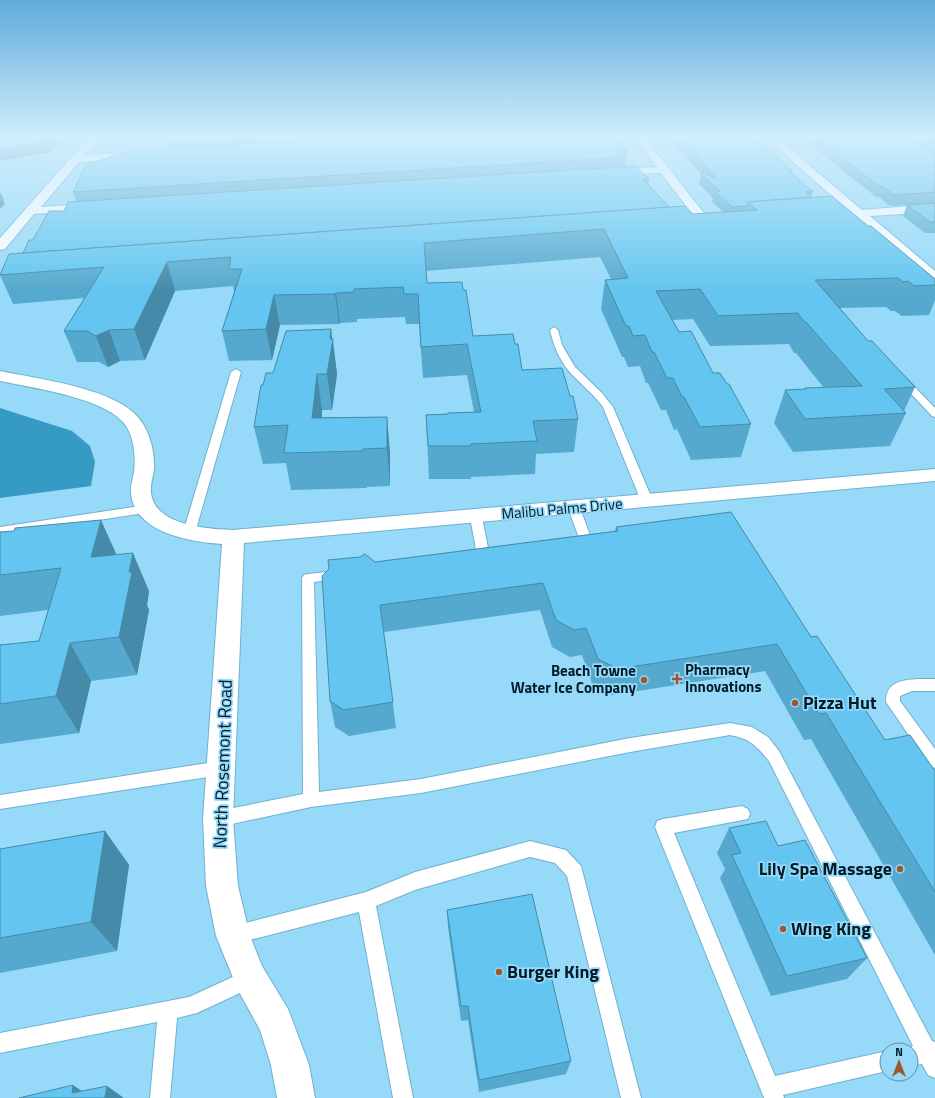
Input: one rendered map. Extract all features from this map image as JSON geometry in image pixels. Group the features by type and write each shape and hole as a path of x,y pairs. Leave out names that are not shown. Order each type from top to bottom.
{"street":[{"path":"0,246 50,188"},
{"path":"678,188 706,225"},
{"path":"830,188 935,278"},
{"path":"30,211 102,207"},
{"path":"814,217 935,208"},
{"path":"691,226 722,224"},
{"path":"0,376 95,398 112,405 128,417 136,427 141,443 144,466 141,494 147,509"},
{"name":"Malibu Palms Drive","path":"147,509 156,519 189,533 210,537 233,537 476,517 935,475"},
{"name":"North Rosemont Road","path":"233,537 218,819 222,886 233,936 250,978 275,1022 290,1065 296,1098"}],"lane":[{"path":"554,330 558,345 571,368 599,395 608,407 648,501"},
{"path":"189,533 236,372"},
{"path":"897,374 935,414"},
{"path":"574,508 589,549 574,551"},
{"path":"0,531 147,509"},
{"path":"476,517 484,558"},
{"path":"468,560 499,557"},
{"path":"311,800 308,578 346,574"},
{"path":"935,685 897,688 893,693 893,702 935,761"},
{"path":"218,819 311,800 421,786 646,742 730,729 747,732 763,742 774,756 927,1057"},
{"path":"0,802 221,768"},
{"path":"742,814 664,826 772,1093 879,1064"},
{"path":"233,936 366,901 415,881 530,849 560,856 575,872 631,1098"},
{"path":"366,901 403,1098"},
{"path":"0,1043 190,1006 250,978"},
{"path":"160,1098 168,1010"}],"water":[{"path":"0,408 72,431 90,446 95,462 91,486 0,498"}],"building":[{"path":"75,188 132,188 73,192"},
{"path":"285,188 652,188 669,207 23,253 29,240 33,240 49,211 64,211 68,202"},
{"path":"717,188 809,188 813,192 806,192 811,197 748,202 747,206 732,207 715,192 720,191"},
{"path":"885,188 935,188 935,192 894,195"},
{"path":"832,196 935,279 935,285 914,286 908,281 903,282 898,278 815,280 868,341 872,341 915,387 884,389 906,413 805,419 785,390 862,386 806,322 804,322 798,313 718,316 700,289 656,291 679,332 691,331 713,373 720,373 727,384 729,384 751,424 700,427 684,397 682,397 673,378 667,378 654,352 652,352 645,335 633,336 629,326 626,326 605,280 628,278 604,229 424,243 427,283 462,282 463,290 466,290 473,336 513,334 515,344 518,344 522,370 562,368 570,396 573,396 578,419 533,421 537,441 471,444 471,446 428,446 426,415 481,412 467,344 421,347 418,294 404,294 403,287 354,289 354,292 335,294 274,295 266,329 222,331 242,269 229,269 231,257 167,262 134,329 109,330 96,336 87,331 64,331 104,267 0,275 9,254 685,206 693,214 757,210 748,202"},
{"path":"935,203 935,222 930,222 907,205"},
{"path":"331,329 330,339 333,339 327,374 317,374 312,418 387,417 387,448 363,449 363,451 284,453 288,425 254,427 261,385 263,385 266,373 273,373 286,331"},
{"path":"731,512 811,637 817,636 885,740 910,735 935,771 935,892 826,713 819,714 777,644 618,669 598,659 586,628 574,630 556,620 543,583 380,605 393,702 344,710 330,701 322,576 329,569 328,560 360,557 365,554 375,562 618,531 616,527"},
{"path":"101,520 91,557 133,553 129,572 132,572 119,637 70,643 56,696 0,704 0,645 39,641 61,568 0,575 0,532 14,531 15,528"},
{"path":"766,821 778,846 805,840 867,958 787,976 732,855 741,853 729,828"},
{"path":"105,831 91,922 0,938 0,849"},
{"name":"Burger King","path":"532,894 571,1061 479,1080 468,1006 461,1006 447,910"},
{"path":"73,1085 72,1093 107,1086 105,1098 19,1098"}],"place":[{"name":"Pharmacy Innovations","path":"677,679"},
{"name":"Beach Towne Water Ice Company","path":"644,680"},
{"name":"Pizza Hut","path":"795,703"},
{"name":"Lily Spa Massage","path":"900,869"},
{"name":"Wing King","path":"783,929"},
{"name":"Burger King","path":"499,972"}]}
